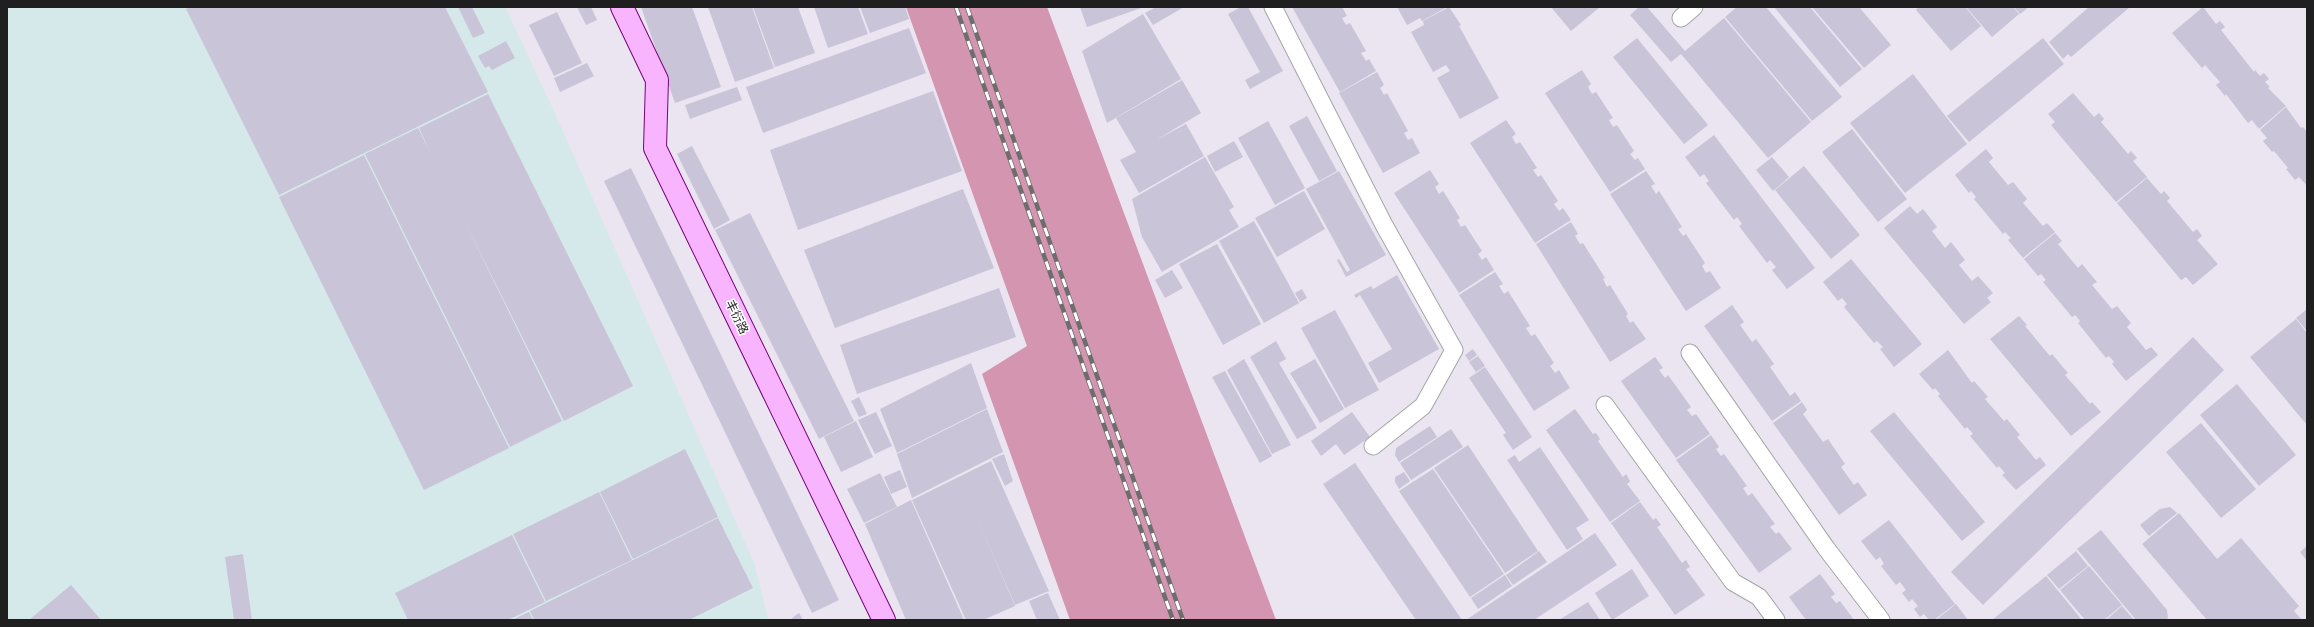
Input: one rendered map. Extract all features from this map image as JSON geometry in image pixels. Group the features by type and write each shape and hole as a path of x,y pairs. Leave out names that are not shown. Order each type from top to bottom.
{"street":[{"name":"丰衍路","path":"622,7 657,80 655,148 884,620"},
{"path":"1273,7 1384,226 1454,350 1423,406 1373,446"},
{"path":"1681,18 1694,7"},
{"path":"1690,353 1822,541 1881,620"},
{"path":"1605,406 1733,582 1759,597 1776,620"}],"shaded area":[{"path":"7,7 505,7 554,111 755,565 768,620 7,620"},
{"path":"906,7 1047,7 1276,620 1070,620 982,374 1027,346"}],"building":[{"path":"191,7 445,7 488,92 279,195 186,9"},
{"path":"458,7 472,7 485,33 473,38"},
{"path":"577,7 591,7 597,20 586,25"},
{"path":"641,7 692,7 721,87 675,103"},
{"path":"708,7 752,7 774,68 735,82"},
{"path":"753,7 798,7 815,53 775,67"},
{"path":"814,7 858,7 868,34 828,48"},
{"path":"860,7 905,7 909,19 870,33"},
{"path":"1080,7 1144,7 1087,27"},
{"path":"1156,7 1184,7 1153,25 1145,13"},
{"path":"1241,7 1248,7 1283,71 1250,89 1245,80 1260,72 1228,14"},
{"path":"1292,7 1342,7 1347,16 1342,18 1346,25 1350,23 1366,51 1361,53 1366,61 1369,59 1376,71 1340,92"},
{"path":"1397,7 1447,7 1422,21 1420,18 1407,25"},
{"path":"1449,7 1461,25 1459,26 1499,98 1460,119 1437,78 1450,71 1446,65 1433,72 1411,32 1424,25 1423,21"},
{"path":"1551,7 1600,7 1571,31"},
{"path":"1639,7 1647,7 1685,51 1724,18 1811,122 1768,158 1681,54 1671,62 1630,15"},
{"path":"1737,7 1766,7 1842,97 1812,121 1725,17"},
{"path":"1774,7 1810,7 1862,69 1840,87"},
{"path":"1812,7 1859,7 1891,45 1864,68"},
{"path":"1919,7 1965,7 1981,26 1951,51 1916,10"},
{"path":"1966,7 2013,7 2019,14 1992,37"},
{"path":"2014,7 2029,7 2020,14"},
{"path":"2089,7 2130,7 2071,57 2068,54 2063,59 2049,42"},
{"path":"2203,7 2216,24 2220,21 2225,27 2221,30 2254,72 2255,70 2260,76 2264,73 2269,79 2265,82 2270,87 2268,88 2286,106 2259,129 2252,120 2248,123 2226,94 2225,96 2216,85 2220,82 2205,65 2202,68 2172,33"},
{"path":"557,12 582,63 554,76 529,25"},
{"path":"1143,14 1181,79 1107,123 1082,51"},
{"path":"909,28 926,73 763,133 746,87"},
{"path":"1637,38 1708,125 1684,144 1613,57"},
{"path":"2043,38 2064,64 1969,142 1947,116"},
{"path":"506,41 515,58 492,70 489,66 485,68 478,56"},
{"path":"587,63 594,76 560,92 554,78"},
{"path":"1582,70 1591,84 1588,87 1592,94 1596,92 1613,118 1609,120 1613,127 1617,125 1634,151 1630,154 1635,160 1638,158 1645,169 1610,192 1545,93"},
{"path":"1377,72 1384,85 1380,88 1384,95 1387,93 1408,131 1404,133 1408,140 1412,138 1420,153 1383,173 1339,93"},
{"path":"1913,74 1967,144 1905,193 1850,123"},
{"path":"1182,80 1201,113 1156,140 1186,124 1204,156 1139,193 1120,160 1136,152 1116,118"},
{"path":"737,87 742,100 690,119 685,105"},
{"path":"933,91 962,171 798,230 770,150"},
{"path":"2073,93 2094,117 2099,113 2104,119 2101,122 2128,154 2131,151 2137,158 2133,161 2147,177 2116,202 2051,125 2055,122 2048,114"},
{"path":"488,94 633,386 564,421 463,218 562,421 510,447 365,154 418,128 431,154 419,128"},
{"path":"2286,107 2301,128 2303,127 2307,132 2307,186 2299,177 2295,180 2286,169 2288,168 2274,151 2272,152 2263,141 2267,138 2260,130"},
{"path":"1307,116 1337,171 1319,181 1289,126"},
{"path":"1506,120 1516,134 1512,137 1516,144 1520,142 1537,168 1533,170 1538,177 1541,175 1558,201 1554,204 1559,211 1563,208 1571,220 1535,243 1470,143"},
{"path":"1268,121 1305,188 1275,205 1238,138"},
{"path":"1852,129 1907,199 1878,222 1822,152"},
{"path":"1714,135 1815,268 1787,289 1772,270 1776,267 1770,260 1767,263 1739,226 1742,224 1737,217 1734,220 1706,183 1709,181 1704,174 1700,177 1685,157"},
{"path":"1234,141 1243,157 1215,172 1207,156"},
{"path":"692,146 730,220 714,229 677,154"},
{"path":"1986,149 1993,158 1989,162 2008,185 2013,182 2027,199 2023,203 2043,226 2047,223 2055,232 2023,258 2008,240 2011,238 2005,232 2003,234 1974,199 1976,197 1971,191 1969,193 1955,175"},
{"path":"364,155 509,448 424,490 279,197"},
{"path":"1205,157 1234,207 1229,210 1239,227 1162,272 1142,237 1132,199"},
{"path":"1772,157 1789,177 1773,191 1756,170"},
{"path":"1804,166 1860,235 1831,259 1775,190"},
{"path":"631,168 839,600 812,613 604,181"},
{"path":"1430,170 1439,184 1435,187 1439,194 1443,191 1460,218 1457,220 1461,227 1465,225 1482,251 1478,254 1482,260 1486,257 1494,270 1459,293 1394,193"},
{"path":"1339,171 1386,255 1346,277 1337,260 1339,259 1347,272 1350,270 1306,189"},
{"path":"1646,171 1655,184 1651,186 1656,194 1659,191 1682,227 1678,229 1683,236 1686,234 1705,263 1702,266 1706,273 1710,271 1721,288 1686,311 1610,194"},
{"path":"2147,178 2161,194 2164,191 2170,198 2167,201 2193,232 2197,229 2202,236 2197,240 2218,264 2193,285 2186,277 2181,280 2117,203"},
{"path":"963,189 994,268 835,328 804,250"},
{"path":"1304,191 1325,229 1277,257 1255,218"},
{"path":"1910,206 1917,214 1923,209 1937,227 1932,231 1945,248 1951,242 1965,260 1959,265 1972,281 1978,276 1993,293 1987,298 1991,302 1964,324 1884,228"},
{"path":"750,213 854,421 819,439 715,230"},
{"path":"1254,221 1299,303 1264,323 1219,241"},
{"path":"1571,222 1578,234 1575,236 1580,244 1583,243 1605,278 1603,279 1607,287 1610,285 1628,314 1626,316 1630,323 1633,321 1646,339 1610,362 1536,244"},
{"path":"2055,233 2062,241 2058,244 2078,268 2082,264 2097,282 2092,285 2112,309 2117,306 2131,323 2127,327 2146,350 2151,347 2158,355 2126,381 2112,364 2114,362 2109,356 2106,358 2078,323 2080,321 2075,315 2072,317 2043,282 2046,280 2041,274 2038,276 2024,259"},
{"path":"1217,244 1261,324 1223,345 1179,264"},
{"path":"1851,259 1922,344 1894,367 1880,349 1883,347 1877,341 1874,343 1844,307 1847,304 1842,298 1838,301 1823,282"},
{"path":"1172,270 1183,288 1165,298 1155,280"},
{"path":"1495,272 1503,284 1499,286 1504,294 1508,291 1530,326 1526,328 1531,336 1535,334 1554,363 1550,366 1555,373 1559,370 1570,388 1534,411 1459,295"},
{"path":"1397,275 1439,349 1379,383 1368,363 1392,349 1360,295 1356,298 1354,295 1371,286 1373,289"},
{"path":"999,288 1016,337 857,394 840,345"},
{"path":"1302,289 1307,298 1300,302 1295,293"},
{"path":"1732,305 1744,322 1740,325 1752,342 1756,339 1774,364 1770,367 1790,396 1795,392 1801,401 1772,421 1704,326"},
{"path":"2307,309 2307,331 2296,318"},
{"path":"1335,310 1379,390 1345,408 1301,328"},
{"path":"2019,316 2027,325 2025,326 2050,356 2052,354 2068,373 2065,375 2090,404 2092,402 2101,412 2071,436 1990,339"},
{"path":"2296,319 2307,333 2307,425 2250,357"},
{"path":"2193,337 2224,370 1983,605 1951,572"},
{"path":"1276,341 1286,359 1279,363 1317,428 1297,439 1250,357"},
{"path":"1473,349 1477,355 1469,361 1465,355"},
{"path":"1948,350 1972,383 1974,381 1988,397 1985,399 2004,421 2007,419 2020,435 2017,437 2036,460 2040,457 2046,465 2016,490 2002,475 2005,473 1999,466 1997,468 1970,436 1973,434 1967,427 1965,429 1938,396 1940,394 1935,388 1933,390 1919,374"},
{"path":"1478,356 1485,366 1476,372 1469,362"},
{"path":"1655,357 1663,368 1659,370 1665,378 1668,375 1691,407 1687,410 1692,416 1696,414 1710,434 1676,458 1621,381"},
{"path":"1244,359 1291,445 1272,454 1227,370"},
{"path":"1315,359 1344,409 1320,423 1290,373"},
{"path":"971,363 987,408 897,453 880,409"},
{"path":"1485,367 1532,437 1513,450 1503,435 1506,433 1469,378"},
{"path":"1225,371 1272,456 1260,463 1212,377"},
{"path":"2237,384 2296,455 2259,486 2200,415"},
{"path":"859,397 867,414 859,417 851,401"},
{"path":"1802,402 1807,410 1803,414 1823,442 1828,439 1845,464 1841,467 1854,485 1858,482 1867,495 1839,515 1773,423"},
{"path":"987,409 1003,452 912,498 897,454"},
{"path":"1575,409 1593,434 1596,433 1600,439 1598,441 1623,477 1626,474 1630,481 1627,484 1640,501 1610,522 1546,430"},
{"path":"876,412 892,446 875,454 858,420"},
{"path":"1352,412 1370,437 1344,455 1336,444 1321,456 1311,441"},
{"path":"1894,412 1985,522 1962,541 1870,431"},
{"path":"856,421 873,457 841,472 824,437"},
{"path":"2201,423 2256,489 2221,518 2166,452"},
{"path":"1430,426 1437,437 1399,462 1395,455 1396,448"},
{"path":"1451,429 1463,447 1411,480 1400,463"},
{"path":"1711,435 1719,447 1716,449 1721,456 1724,454 1747,486 1743,488 1748,496 1752,493 1775,524 1770,527 1776,534 1779,532 1792,549 1759,573 1676,460"},
{"path":"1468,445 1538,551 1505,573 1434,468"},
{"path":"1540,447 1589,520 1576,528 1583,539 1567,550 1507,460 1515,455 1519,462"},
{"path":"685,449 718,517 633,559 600,492"},
{"path":"1004,454 1013,481 1005,486 992,459"},
{"path":"991,461 1049,591 1015,605 974,511 1015,606 983,620 966,620 912,500"},
{"path":"1355,463 1462,620 1416,620 1323,484"},
{"path":"1433,469 1504,574 1470,597 1399,491"},
{"path":"900,470 907,487 891,494 884,477"},
{"path":"1404,472 1410,481 1399,489 1395,482 1395,477"},
{"path":"880,473 897,507 864,523 847,489"},
{"path":"599,492 632,560 546,601 513,534"},
{"path":"911,500 964,620 906,620 865,524"},
{"path":"1640,502 1653,520 1656,518 1661,525 1657,527 1682,563 1686,560 1690,567 1686,569 1705,595 1675,615 1611,523"},
{"path":"2170,507 2177,513 2149,536 2140,525 2160,509"},
{"path":"2179,513 2217,559 2241,538 2299,606 2294,611 2302,620 2207,620 2142,544"},
{"path":"718,518 753,588 689,620 534,620 530,611"},
{"path":"1889,520 1955,604 1934,620 1929,620 1924,614 1920,617 1914,609 1918,606 1912,599 1909,602 1902,593 1906,590 1900,582 1896,585 1881,566 1884,564 1880,557 1876,560 1861,541"},
{"path":"2101,530 2167,610 2168,618 2166,620 2136,620 2077,549"},
{"path":"1595,533 1617,565 1534,620 1466,620"},
{"path":"512,535 545,602 508,620 408,620 395,593"},
{"path":"2307,546 2307,561 2300,552"},
{"path":"1539,551 1547,562 1513,585 1506,575"},
{"path":"2076,551 2088,566 2059,589 2047,575"},
{"path":"243,554 252,620 234,620 225,557"},
{"path":"2089,566 2122,605 2104,620 2085,620 2060,590"},
{"path":"1632,569 1649,596 1612,620 1595,593"},
{"path":"1820,574 1835,594 1831,597 1836,603 1840,601 1854,620 1806,620 1789,597"},
{"path":"1505,575 1512,586 1478,609 1471,598"},
{"path":"2046,576 2082,620 1992,620"},
{"path":"71,585 101,620 29,620"},
{"path":"1048,593 1060,620 1037,620 1029,601"},
{"path":"1588,602 1600,620 1559,620"},
{"path":"1956,604 1968,620 1936,620"},
{"path":"2122,606 2134,620 2106,620"},
{"path":"529,612 533,620 512,620"},
{"path":"799,613 803,620 793,620 792,618"}],"railway":[{"path":"956,7 1173,620"},
{"path":"967,7 1183,620"}]}
